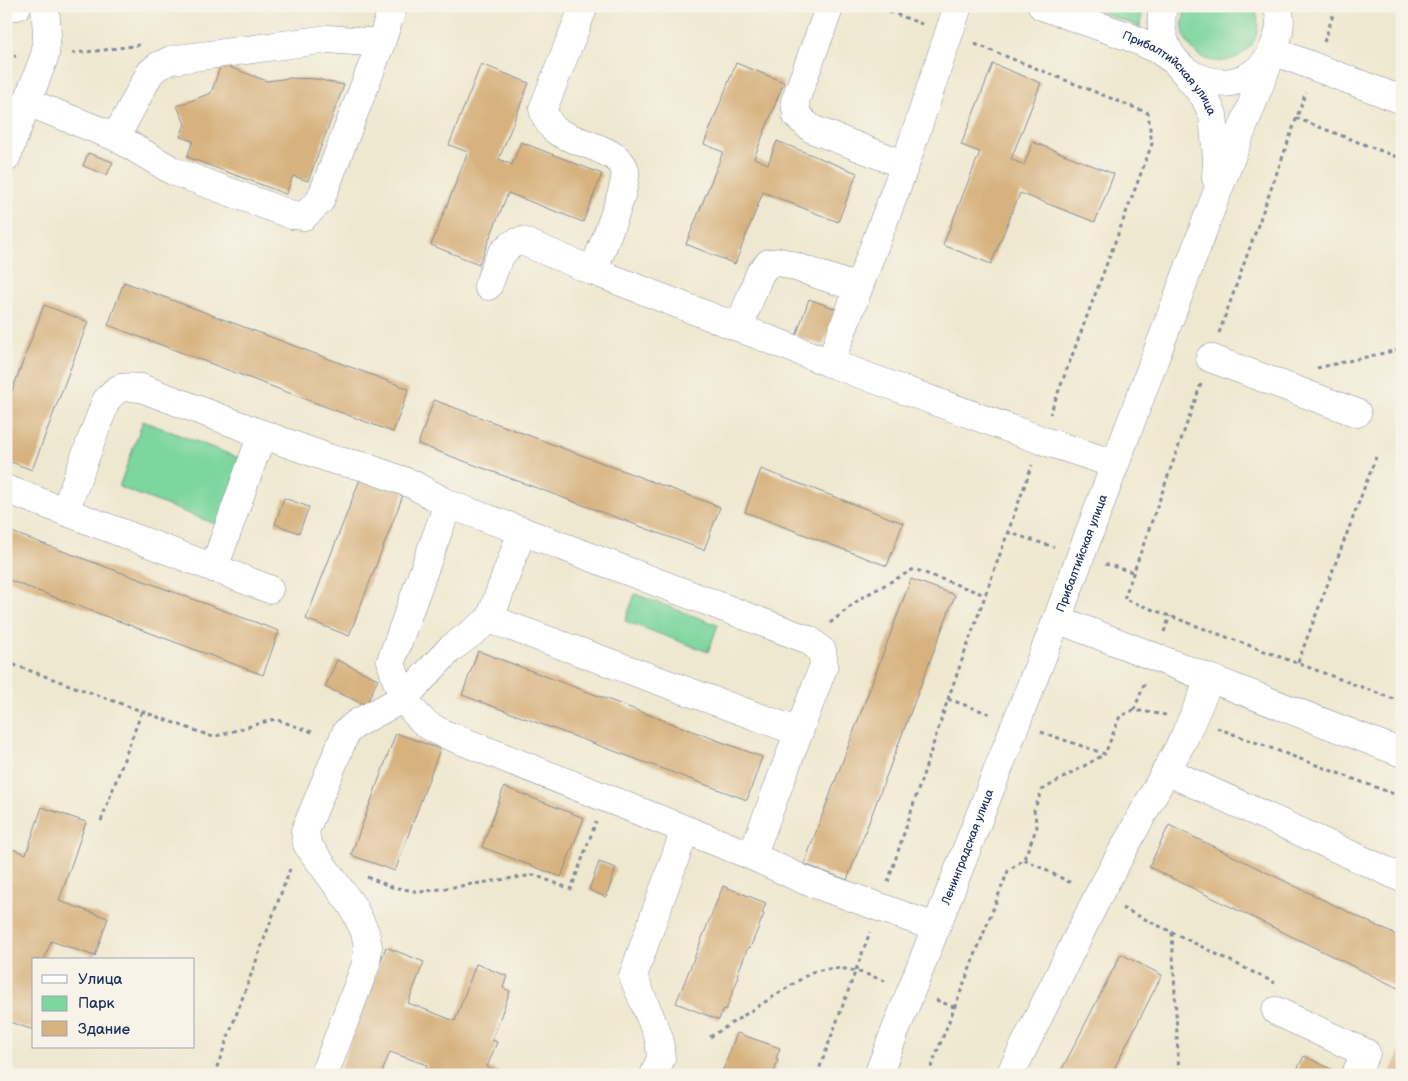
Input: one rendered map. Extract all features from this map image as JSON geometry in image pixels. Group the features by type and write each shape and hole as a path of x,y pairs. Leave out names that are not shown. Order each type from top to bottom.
{"street":[{"path":"6,7 17,6"},
{"path":"6,158 45,54 47,34 45,6"},
{"path":"27,102 116,137 173,171 292,215 304,216 320,201 381,43 393,6"},
{"path":"584,6 543,109 547,121 556,131 616,157 625,170 624,186 593,270"},
{"path":"830,6 795,101 797,116 812,129 905,165"},
{"path":"830,363 905,165 958,6"},
{"name":"Прибалтийская улица","path":"1042,6 1127,36 1157,49 1176,62 1204,96 1212,115 1218,159 1215,198"},
{"path":"1163,6 1161,19 1162,34 1167,49 1186,72 1212,82 1227,82 1241,79 1254,72 1264,63 1275,44 1280,25 1277,6"},
{"name":"Прибалтийская улица","path":"1289,6 1057,619 1402,753"},
{"path":"116,137 150,73 158,66 171,60 328,39 381,43"},
{"path":"1275,44 1402,100"},
{"path":"488,286 503,251 512,243 522,241 830,363 1041,440 1115,464"},
{"path":"739,327 760,273 769,263 781,262 858,288"},
{"path":"1210,358 1358,413"},
{"path":"65,511 106,401 114,391 126,386 141,388 334,460 362,466 412,484 448,504 809,640 822,651 824,665 752,856"},
{"path":"214,568 262,434"},
{"path":"6,489 269,589"},
{"path":"448,504 391,661 395,677 404,698 425,724 442,733 752,856 804,880 935,927"},
{"path":"324,1075 366,964 368,947 365,932 353,907 307,844 305,831 346,732 357,723 404,698 449,650 490,619 522,531"},
{"path":"490,619 799,732"},
{"name":"Ленинградская улица","path":"878,1075 1057,619"},
{"path":"1010,1075 1098,896 1184,738 1210,679"},
{"path":"1166,771 1402,878"},
{"path":"654,1075 661,1058 659,1038 633,976 685,830"},
{"path":"1276,1011 1366,1053 1356,1075"}],"path":[{"path":"817,1075 880,908 948,699 985,595 1152,144 1148,113 874,6"},
{"path":"1296,118 1402,159"},
{"path":"1314,369 1402,349"},
{"path":"1298,662 1376,457"},
{"path":"809,640 861,598 914,569 985,595"},
{"path":"1124,599 1402,702"},
{"path":"6,662 213,737 275,719 341,741"},
{"path":"101,821 142,711"},
{"path":"928,1075 1008,871 1024,859 1037,827 1034,810 1042,790 1105,754"},
{"path":"367,877 392,887 420,892 534,875 571,889 605,798"},
{"path":"214,1075 305,831"},
{"path":"1024,859 1278,984 1276,1011"},
{"path":"1172,932 1179,1075"},
{"path":"710,1038 812,972 825,968 856,970 954,1007"}],"green space":[{"path":"1084,6 1143,6 1140,27"},
{"path":"1187,6 1254,6 1258,23 1255,38 1247,49 1236,58 1222,61 1208,60 1196,53 1186,40 1183,32 1183,23"},
{"path":"143,421 242,459 218,525 119,487"},
{"path":"635,594 718,625 708,652 625,621"}],"building":[{"path":"736,63 784,82 754,158 768,164 777,141 857,173 838,222 763,192 735,264 686,244 723,152 704,144"},
{"path":"221,64 267,81 290,78 316,79 344,85 308,181 293,176 286,194 187,157 193,141 180,137 185,124 177,106 211,93"},
{"path":"481,64 529,83 499,159 512,165 521,142 602,174 583,222 508,193 479,264 431,245 468,152 449,145"},
{"path":"993,64 1041,83 1011,159 1024,165 1033,142 1114,174 1095,222 1020,193 991,264 943,245 980,152 961,145"},
{"path":"88,153 113,162 107,175 83,166"},
{"path":"124,282 409,389 393,432 108,325"},
{"path":"809,299 836,309 823,345 796,336"},
{"path":"44,305 88,322 32,470 6,460 6,407"},
{"path":"434,400 720,507 704,550 418,444"},
{"path":"761,469 903,523 887,566 745,512"},
{"path":"362,474 405,490 349,636 306,619"},
{"path":"284,498 309,507 299,533 275,524"},
{"path":"6,530 279,631 263,675 6,579"},
{"path":"911,579 955,595 847,880 804,864"},
{"path":"478,651 762,757 747,800 462,695"},
{"path":"337,660 378,679 366,705 325,687"},
{"path":"396,733 440,749 395,871 351,855"},
{"path":"504,787 584,818 561,877 482,847"},
{"path":"42,807 86,822 59,901 108,918 95,956 51,941 45,958 32,958 32,1029 6,1021 6,912 10,900 6,899 6,847 26,854"},
{"path":"1169,825 1402,938 1402,990 1149,867"},
{"path":"599,862 616,868 606,897 589,890"},
{"path":"723,886 766,903 762,913 764,914 750,948 748,947 726,1010 723,1009 719,1020 676,1003"},
{"path":"386,947 424,962 408,1003 455,1021 476,964 507,976 503,988 510,991 492,1040 497,1042 487,1067 508,1075 423,1075 427,1065 390,1052 381,1075 338,1075"},
{"path":"1121,954 1162,975 1111,1075 1059,1075"},
{"path":"737,1033 780,1048 773,1075 721,1075"},
{"path":"1402,1048 1402,1075 1389,1075 1398,1055"},
{"path":"1304,1056 1344,1075 1294,1075"}]}
